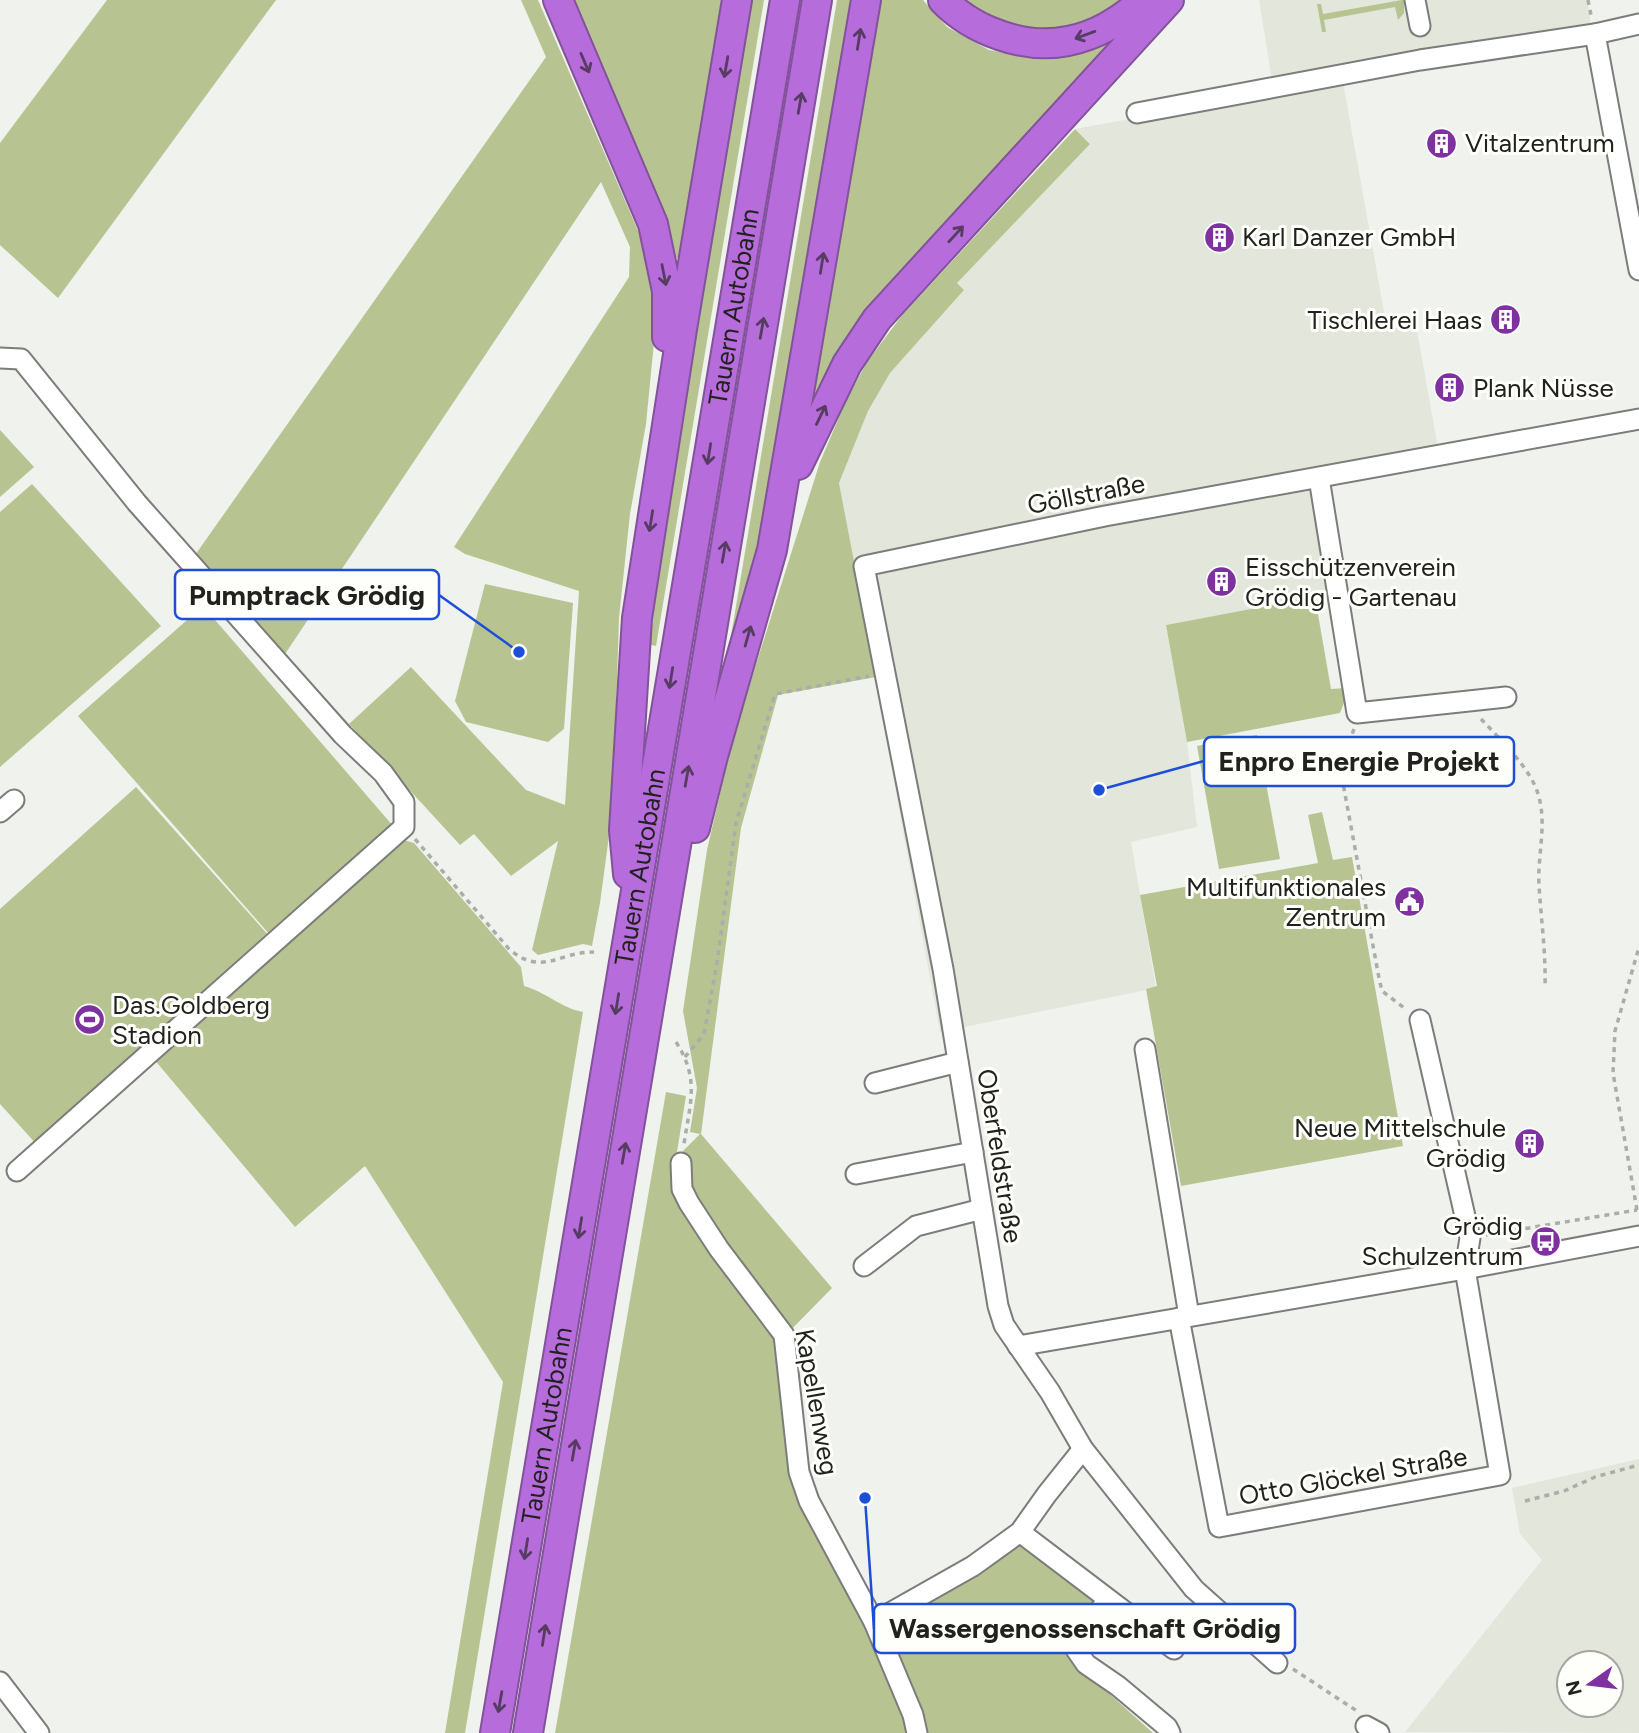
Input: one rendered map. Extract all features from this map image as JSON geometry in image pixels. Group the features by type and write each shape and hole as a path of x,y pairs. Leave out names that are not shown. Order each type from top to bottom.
{"highway":[{"path":"558,0 653,225 667,291 666,352 674,381"},
{"path":"632,912 624,830 637,618 737,0"},
{"name":"Tauern Autobahn","path":"495,1733 785,0"},
{"name":"Tauern Autobahn","path":"528,1733 817,0"},
{"path":"651,989 680,916 694,835 713,756 772,550 866,0"},
{"path":"943,0 979,27 1010,38 1040,42 1068,41 1108,27 1143,0"},
{"path":"782,499 847,363 877,319 1169,0"}],"street":[{"path":"1415,0 1420,26"},
{"path":"1137,113 1420,60 1595,34 1639,24"},
{"path":"1595,34 1634,211 1639,270"},
{"path":"0,358 21,359 137,503 343,735 383,773 404,803 404,827 18,1171"},
{"name":"Göllstraße","path":"864,566 1105,516 1639,419"},
{"path":"1319,478 1357,713 1506,697"},
{"name":"Oberfeldstraße","path":"864,566 943,969 998,1306 1004,1325 1050,1392 1083,1449 1194,1590 1278,1663"},
{"name":"Otto Glöckel Straße","path":"1146,1049 1184,1317 1219,1527 1500,1475 1465,1269 1470,1238 1420,1020"},
{"path":"875,1083 958,1062"},
{"path":"856,1174 973,1152"},
{"name":"Kapellenweg","path":"681,1163 682,1189 689,1203 726,1259 784,1335 799,1472 809,1501 874,1622 913,1715 917,1733"},
{"path":"864,1265 916,1226 982,1209"},
{"path":"1018,1346 1465,1269 1639,1236"},
{"path":"874,1622 973,1566 1020,1532 1046,1494 1083,1449"},
{"path":"1020,1532 1174,1649"},
{"path":"1108,1600 1083,1631 1075,1648 1086,1664 1118,1686 1167,1727 1170,1733"},
{"path":"0,1682 39,1733"}],"path":[{"path":"685,1057 704,1034 718,962 736,823 775,694 885,673"},
{"path":"1466,701 1534,782 1544,829 1538,864 1545,950 1545,987"},
{"path":"1357,713 1340,767 1382,991 1420,1020"},
{"path":"404,827 509,950 520,959 531,963 544,962 583,952 594,952"},
{"path":"1470,1238 1638,1210 1613,1073 1615,1031 1639,947"},
{"path":"676,1042 691,1069 692,1087 681,1163"},
{"path":"1525,1501 1564,1491 1595,1477 1639,1465"},
{"path":"1278,1663 1291,1668 1366,1717 1373,1729"}],"shaded area":[{"path":"1259,0 1587,0 1592,30 1341,71 1387,329 1416,325 1438,448 1308,468 1330,594 1166,625 1187,742 1197,827 1131,842 1156,988 940,1032 839,483 868,411 890,373 964,290 957,283 1090,143 1075,129 1274,93"},
{"path":"1639,1459 1639,1733 1405,1732 1542,1560 1520,1534 1512,1488"}],"green space":[{"path":"107,0 276,0 58,298 0,245 0,143"},
{"path":"521,0 538,0 643,242 655,294 656,322 646,424 630,514 619,618 613,806 592,946 583,944 538,955 532,950 558,841 511,876 474,834 460,845 349,724 411,667 526,790 565,805 579,591 465,554 454,547 629,277 630,247 601,182 283,657 193,558 546,57"},
{"path":"573,0 726,0 682,257 675,258 663,220"},
{"path":"745,0 764,0 656,646 642,643"},
{"path":"837,0 858,0 765,542 727,660"},
{"path":"876,0 923,0 947,27 989,50 1028,57 1070,50 1132,22 1058,100 806,432"},
{"path":"960,0 1125,0 1107,15 1068,27 1033,31 1000,24"},
{"path":"1404,0 1404,13 1398,20 1395,7 1324,20 1326,32 1322,32 1317,4 1321,4 1323,14"},
{"path":"1075,129 1090,144 957,283 964,290 890,373 868,411 839,483 876,677 778,695 741,828 701,1134 832,1288 777,1344 791,1463 867,1620 1018,1539 1096,1603 1065,1654 1153,1733 555,1733 666,1092 686,1096 676,1158 700,1134 690,1132 697,1088 683,1011 707,850 729,755 820,462 846,401 867,362 903,314"},
{"path":"0,430 34,467 0,497"},
{"path":"32,484 161,626 0,767 0,512"},
{"path":"485,584 573,603 564,729 548,742 466,722 455,701"},
{"path":"1315,597 1331,689 1346,688 1347,695 1340,713 1187,742 1166,625"},
{"path":"203,606 394,827 270,935 78,716"},
{"path":"1257,735 1280,859 1219,869 1197,746"},
{"name":"Das.Goldberg Stadion","path":"136,787 270,937 38,1146 0,1104 0,909"},
{"path":"1322,812 1333,860 1352,857 1403,1146 1181,1186 1146,989 1157,986 1140,895 1318,863 1308,815"},
{"path":"400,839 414,843 521,967 524,986 583,1012 465,1733 445,1733 503,1382 365,1166 295,1227 153,1058"}],"place":[{"name":"Vitalzentrum","path":"1442,143"},
{"name":"Karl Danzer GmbH","path":"1219,237"},
{"name":"Tischlerei Haas","path":"1505,320"},
{"name":"Plank Nüsse","path":"1450,388"},
{"name":"Eisschützenverein Grödig - Gartenau","path":"1222,582"},
{"name":"Pumptrack Grödig","path":"519,652"},
{"name":"Enpro Energie Projekt","path":"1099,790"},
{"name":"Multifunktionales Zentrum","path":"1409,902"},
{"name":"Das.Goldberg Stadion","path":"89,1020"},
{"name":"Neue Mittelschule Grödig","path":"1529,1143"},
{"name":"Grödig Schulzentrum","path":"1546,1241"},
{"name":"Wassergenossenschaft Grödig","path":"865,1498"}]}
